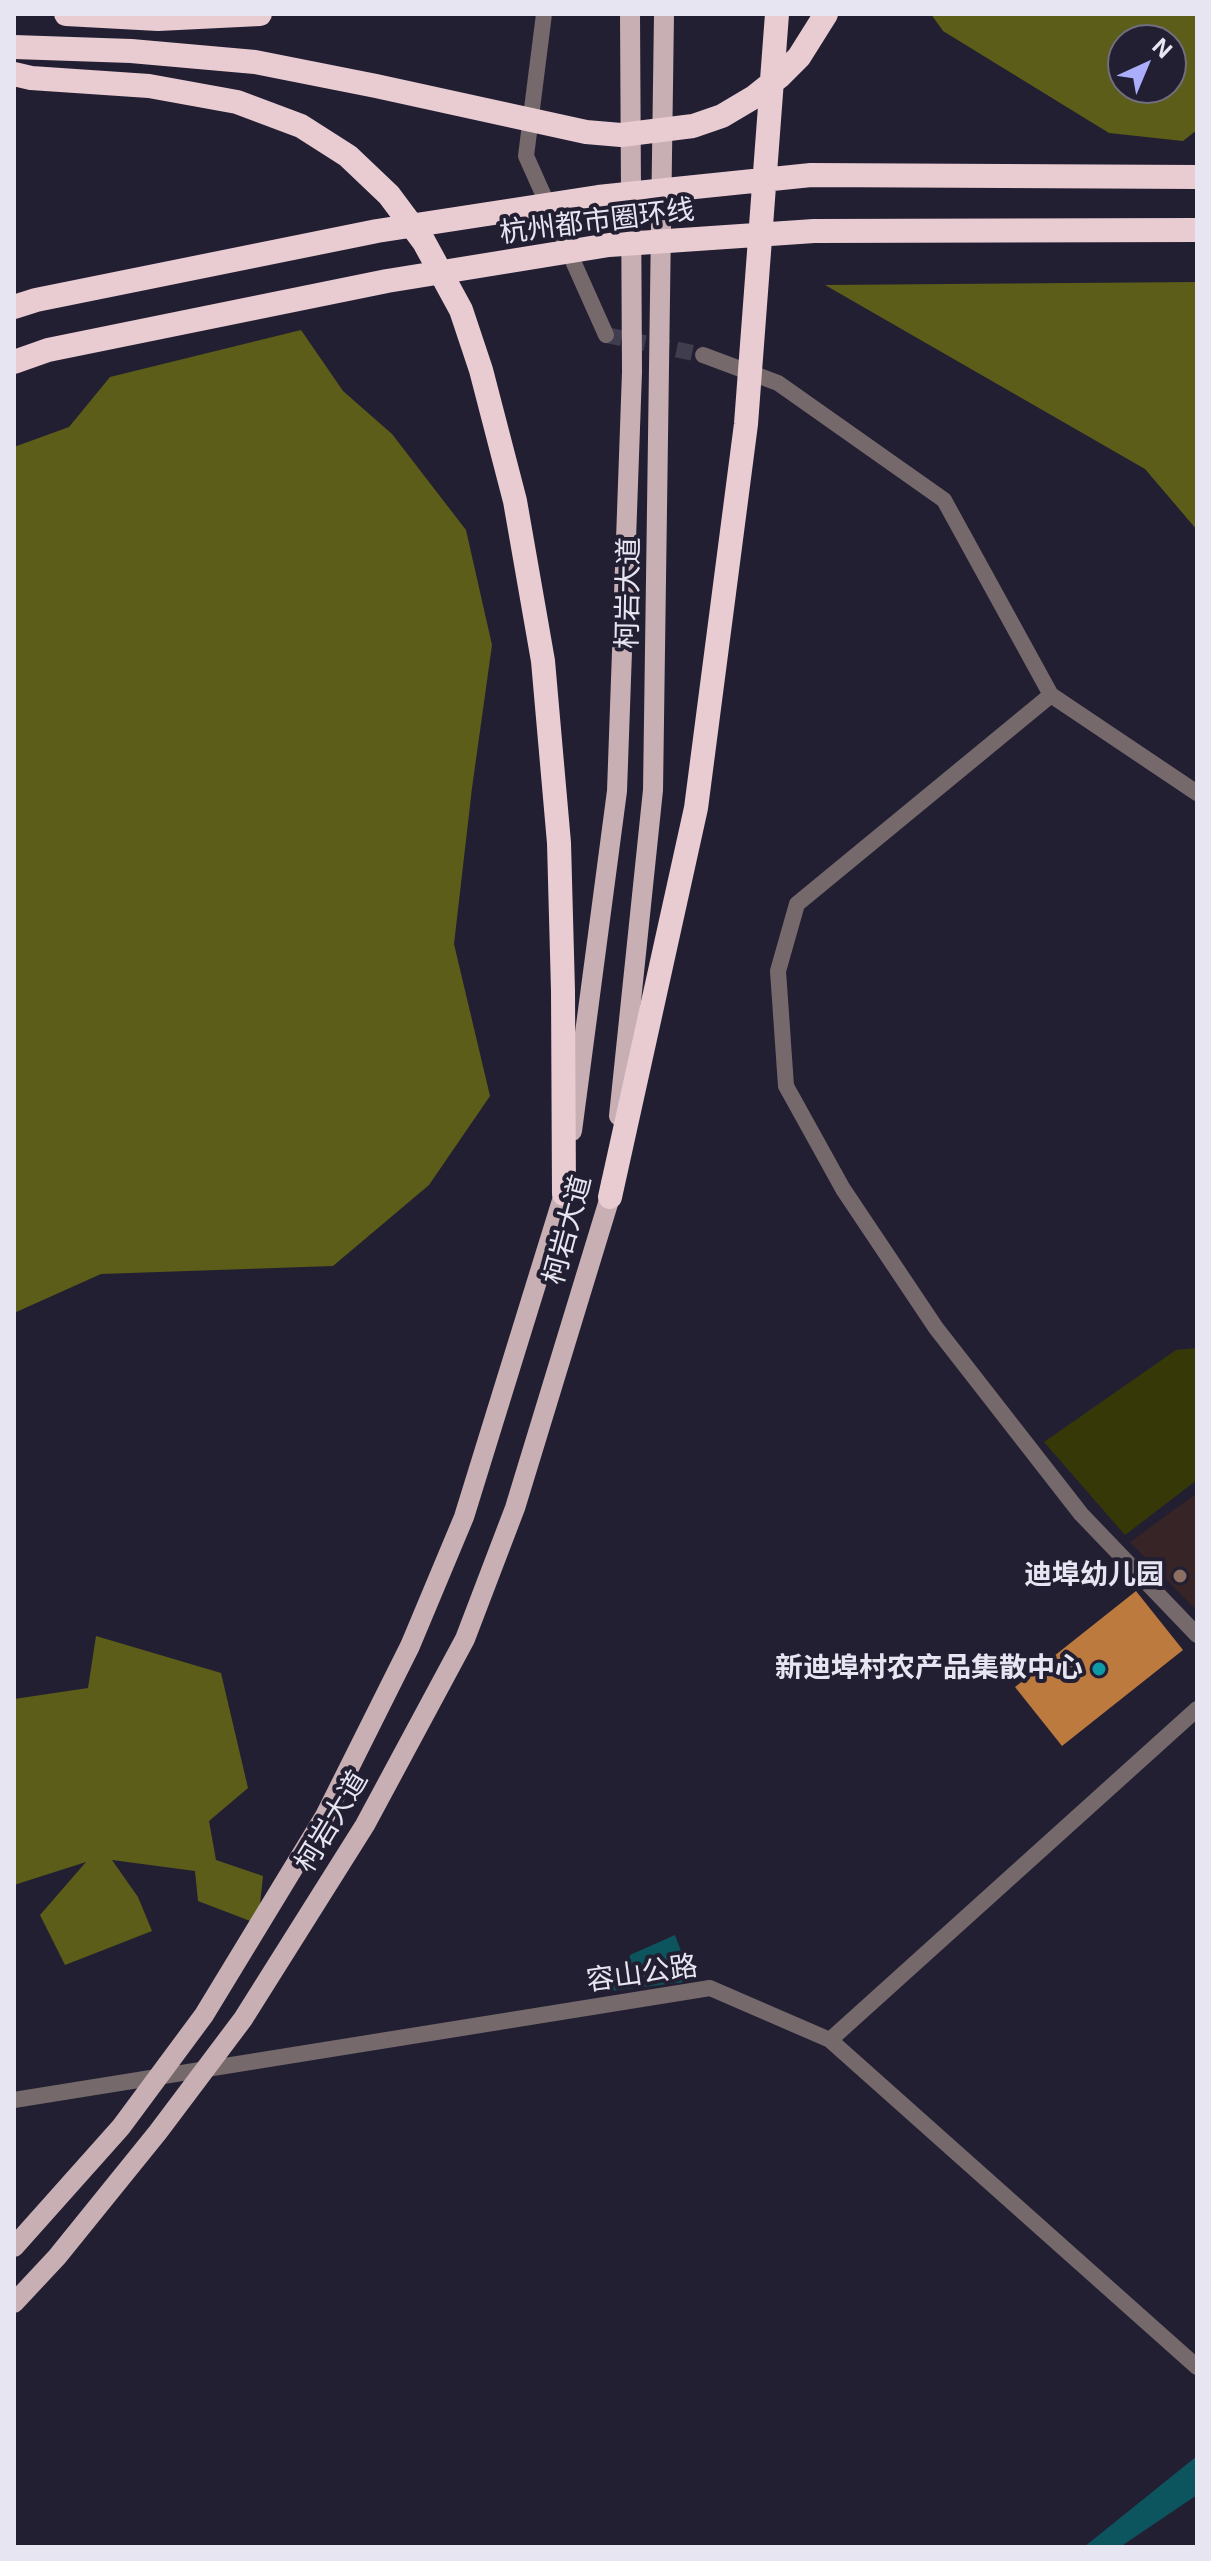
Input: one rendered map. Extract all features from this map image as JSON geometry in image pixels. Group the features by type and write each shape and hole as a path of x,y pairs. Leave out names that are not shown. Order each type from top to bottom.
{"highway":[{"path":"66,14 158,19 260,14"},
{"path":"610,1197 696,808 746,424 777,14"},
{"path":"14,47 131,51 255,62 586,132 621,135 693,126 722,116 779,77 799,57 826,14"},
{"path":"14,74 31,78 149,86 237,102 301,126 348,156 389,195 424,242 461,310 481,370 515,501 543,661 559,858 564,1194"},
{"name":"杭州都市圈环线","path":"25,303 377,231 598,197 811,175 1197,177"},
{"name":"杭州都市圈环线","path":"14,362 48,350 387,281 609,245 814,231 1197,230"}],"main road":[{"name":"柯岩大道","path":"14,2247 121,2127 204,2015 325,1816 410,1646 464,1517 564,1194 617,791 632,372 630,14"},
{"name":"柯岩大道","path":"14,2303 57,2257 158,2132 243,2019 365,1825 465,1639 515,1508 610,1197 653,790 664,14"}],"street":[{"path":"544,14 526,156 606,335"},
{"path":"703,355 778,383 944,500 1051,695 1197,793"},
{"path":"1051,695 797,904 778,971 786,1086 843,1189 936,1328 1081,1514 1197,1635"},
{"path":"830,2040 1197,1709"},
{"name":"容山公路","path":"14,2100 710,1988 830,2040 1197,2367"}],"shaded area":[{"path":"931,14 1197,14 1197,130 1183,141 1109,133 943,31"},
{"path":"1197,282 1197,530 1145,469 825,285"},
{"path":"301,330 343,391 392,434 466,530 492,645 454,944 490,1096 429,1185 333,1266 101,1274 14,1313 14,447 69,427 110,377"},
{"path":"1197,1348 1197,1480 1125,1535 1044,1442 1176,1350"},
{"name":"迪埠幼儿园","path":"1197,1493 1197,1611 1130,1542"},
{"path":"96,1636 221,1673 248,1788 209,1821 216,1860 263,1876 258,1924 198,1901 195,1871 112,1860 138,1897 152,1931 65,1965 40,1915 86,1862 14,1885 14,1699 88,1688"},
{"path":"675,1935 692,1981 594,1993 593,1972 628,1967 630,1955"},
{"path":"1197,2456 1197,2495 1120,2547 1084,2547"}],"building":[{"name":"新迪埠村农产品集散中心","path":"1136,1591 1183,1650 1062,1746 1015,1687"}],"tunnel":[{"path":"606,335 703,355"}],"place":[{"name":"迪埠幼儿园","path":"1180,1576"},
{"name":"新迪埠村农产品集散中心","path":"1099,1669"}]}
